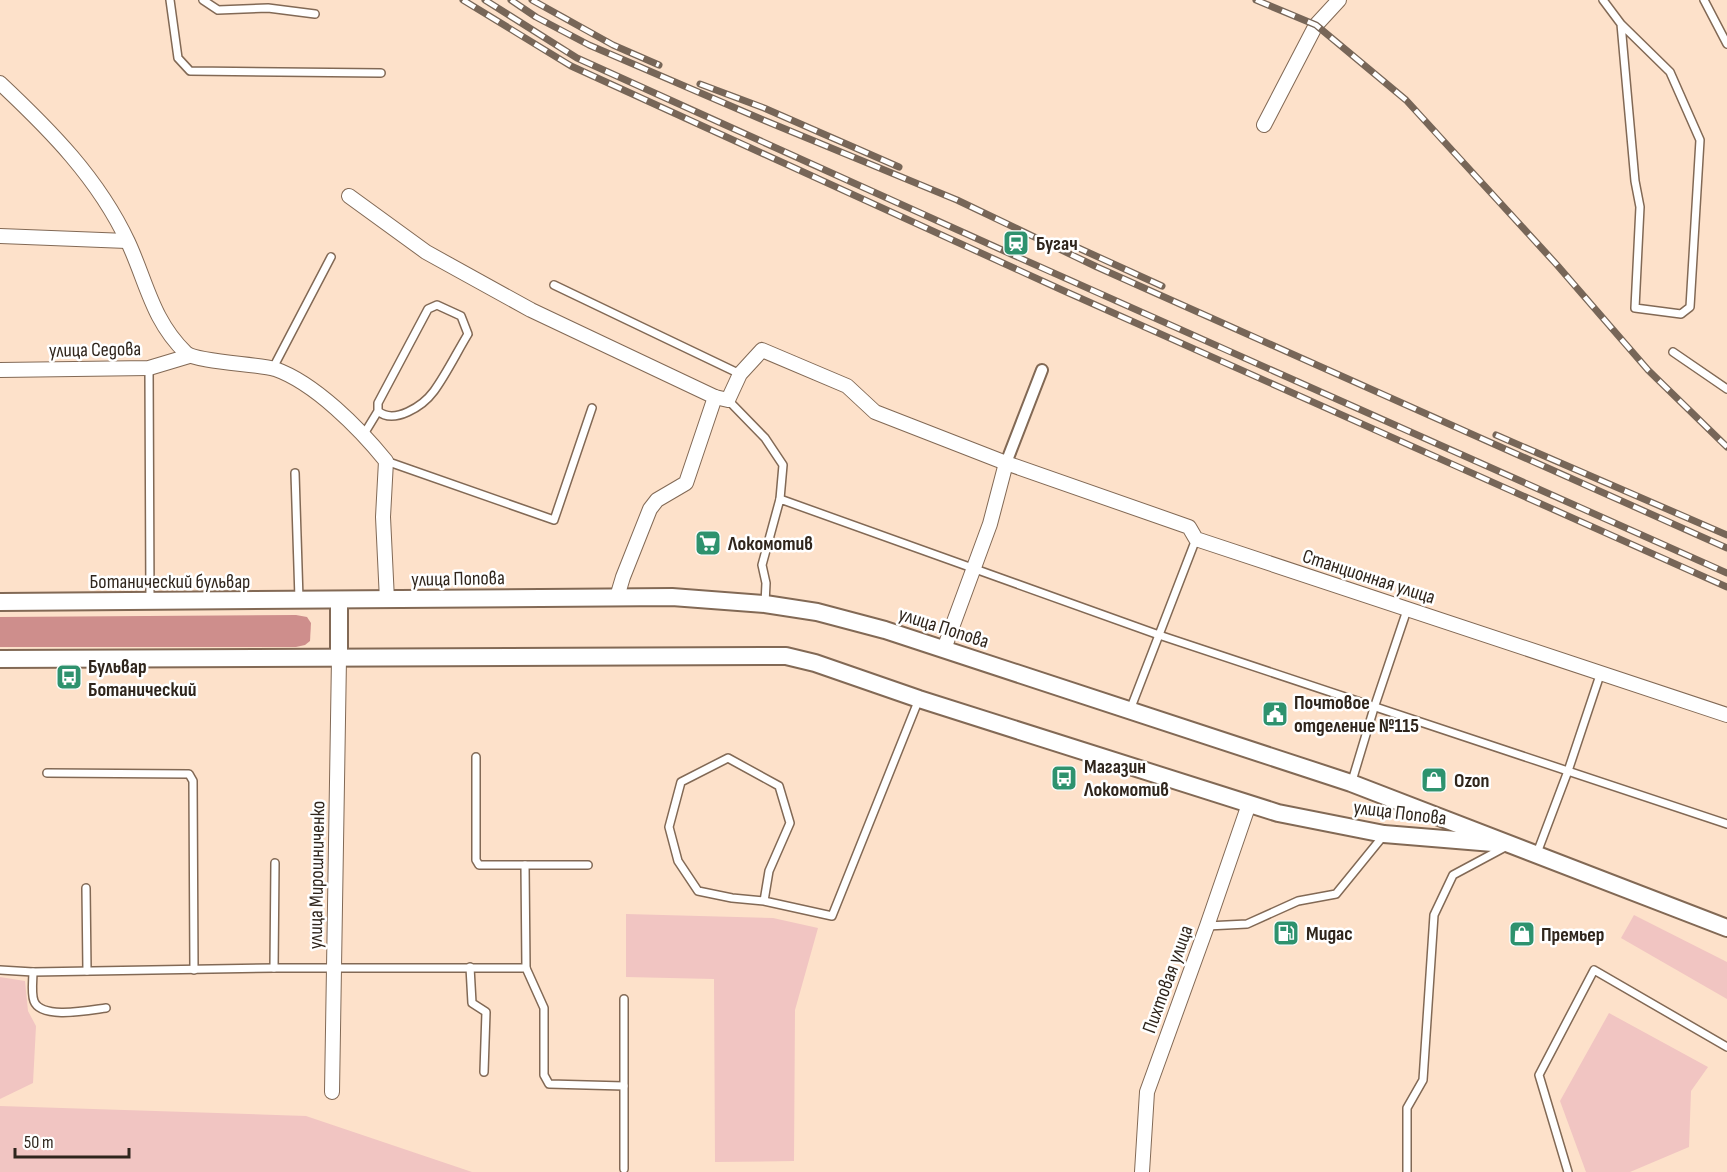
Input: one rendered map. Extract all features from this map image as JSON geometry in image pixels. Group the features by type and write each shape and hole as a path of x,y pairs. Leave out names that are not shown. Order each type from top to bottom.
{"street":[{"path":"1264,125 1316,25 1339,0"},
{"path":"0,83 48,128 94,183 127,241 155,311 168,335 189,356 273,368 295,377 364,435 386,461 383,517 387,600"},
{"path":"349,196 426,252 512,300 722,398"},
{"path":"0,236 127,241"},
{"name":"Станционная улица","path":"740,374 762,350 847,386 875,412 1006,463 1189,527 1196,539 1727,715"},
{"name":"улица Седова","path":"0,370 149,368 189,356"},
{"path":"944,649 990,524 1006,463 1042,370"},
{"path":"617,597 650,509 657,500 686,483 722,398 740,374"},
{"name":"улица Попова","path":"339,600 672,597 765,604 817,612 944,649 1351,783 1727,928"},
{"path":"0,659 339,658 339,600"},
{"name":"Ботанический бульвар","path":"0,602 339,600"},
{"name":"улица Попова","path":"339,658 786,656 815,663 920,699 1278,813 1384,834 1509,845"},
{"name":"улица Мирошниченко","path":"332,1092 339,658"},
{"name":"Пихтовая улица","path":"1142,1172 1147,1092 1208,926 1249,804"}],"lane":[{"path":"170,0 178,58 190,71 381,73"},
{"path":"203,0 218,10 268,8 315,14"},
{"path":"1603,0 1621,24 1670,72 1700,140 1690,307 1681,314 1635,308 1640,207 1635,181 1621,24"},
{"path":"1704,0 1727,44"},
{"path":"273,368 331,257"},
{"path":"554,285 740,374"},
{"path":"364,435 378,411 378,403 428,309 436,305 461,316 468,334 433,393 402,414 393,417 384,416 378,411"},
{"path":"1674,352 1727,389"},
{"path":"149,368 150,602"},
{"path":"722,398 765,438 783,465 780,499 762,565 766,583 765,604"},
{"path":"386,461 554,520 592,408"},
{"path":"295,473 300,601"},
{"path":"780,499 1159,635 1727,824"},
{"path":"1130,710 1196,539"},
{"path":"1351,783 1407,610"},
{"path":"1537,854 1601,672"},
{"path":"765,901 769,871 790,824 779,786 728,758 681,782 669,827 678,861 698,891 732,898 765,901 832,916 920,699"},
{"path":"476,757 476,860 479,865 588,865"},
{"path":"47,773 189,774 193,780 194,970"},
{"path":"1208,926 1247,924 1298,901 1336,894 1384,834"},
{"path":"1407,1172 1407,1108 1423,1080 1434,915 1453,875 1509,845"},
{"path":"274,968 275,863"},
{"path":"525,865 526,968 544,1008 543,1076 549,1084 624,1086"},
{"path":"86,888 87,971"},
{"path":"0,970 33,972 274,968 526,968"},
{"path":"470,968 472,1003 486,1012 484,1072"},
{"path":"1568,1172 1539,1076 1594,969 1727,1047"},
{"path":"33,972 34,1001 40,1009 51,1013 106,1008"},
{"path":"624,999 624,1169"}],"shaded area":[{"path":"296,615 307,617 311,623 310,641 296,647 0,647 0,617"},
{"path":"626,914 773,918 818,928 795,1010 794,1161 715,1162 714,979 626,977"},
{"path":"1634,915 1727,962 1727,999 1621,938"},
{"path":"0,977 25,981 28,1011 36,1026 33,1083 0,1099"},
{"path":"1609,1013 1708,1067 1691,1091 1689,1147 1630,1172 1586,1172 1560,1101"},
{"path":"0,1106 306,1116 472,1172 0,1172"}],"railway":[{"path":"463,0 571,66 1062,290 1727,587"},
{"path":"485,0 577,58 1727,573"},
{"path":"511,0 536,17 589,45 957,200 1097,267 1727,548"},
{"path":"532,0 613,45 659,65"},
{"path":"1256,0 1316,25 1406,100 1557,265 1648,370 1727,447"},
{"path":"700,84 764,108 899,167"},
{"path":"1074,246 1162,286"},
{"path":"1496,435 1727,535"}],"place":[{"name":"Бугач","path":"1016,243"},
{"name":"Локомотив","path":"708,543"},
{"name":"Бульвар Ботанический","path":"69,677"},
{"name":"Почтовое отделение №115","path":"1275,714"},
{"name":"Магазин Локомотив","path":"1064,778"},
{"name":"Ozon","path":"1434,780"},
{"name":"Мидас","path":"1286,933"},
{"name":"Премьер","path":"1522,934"}]}
